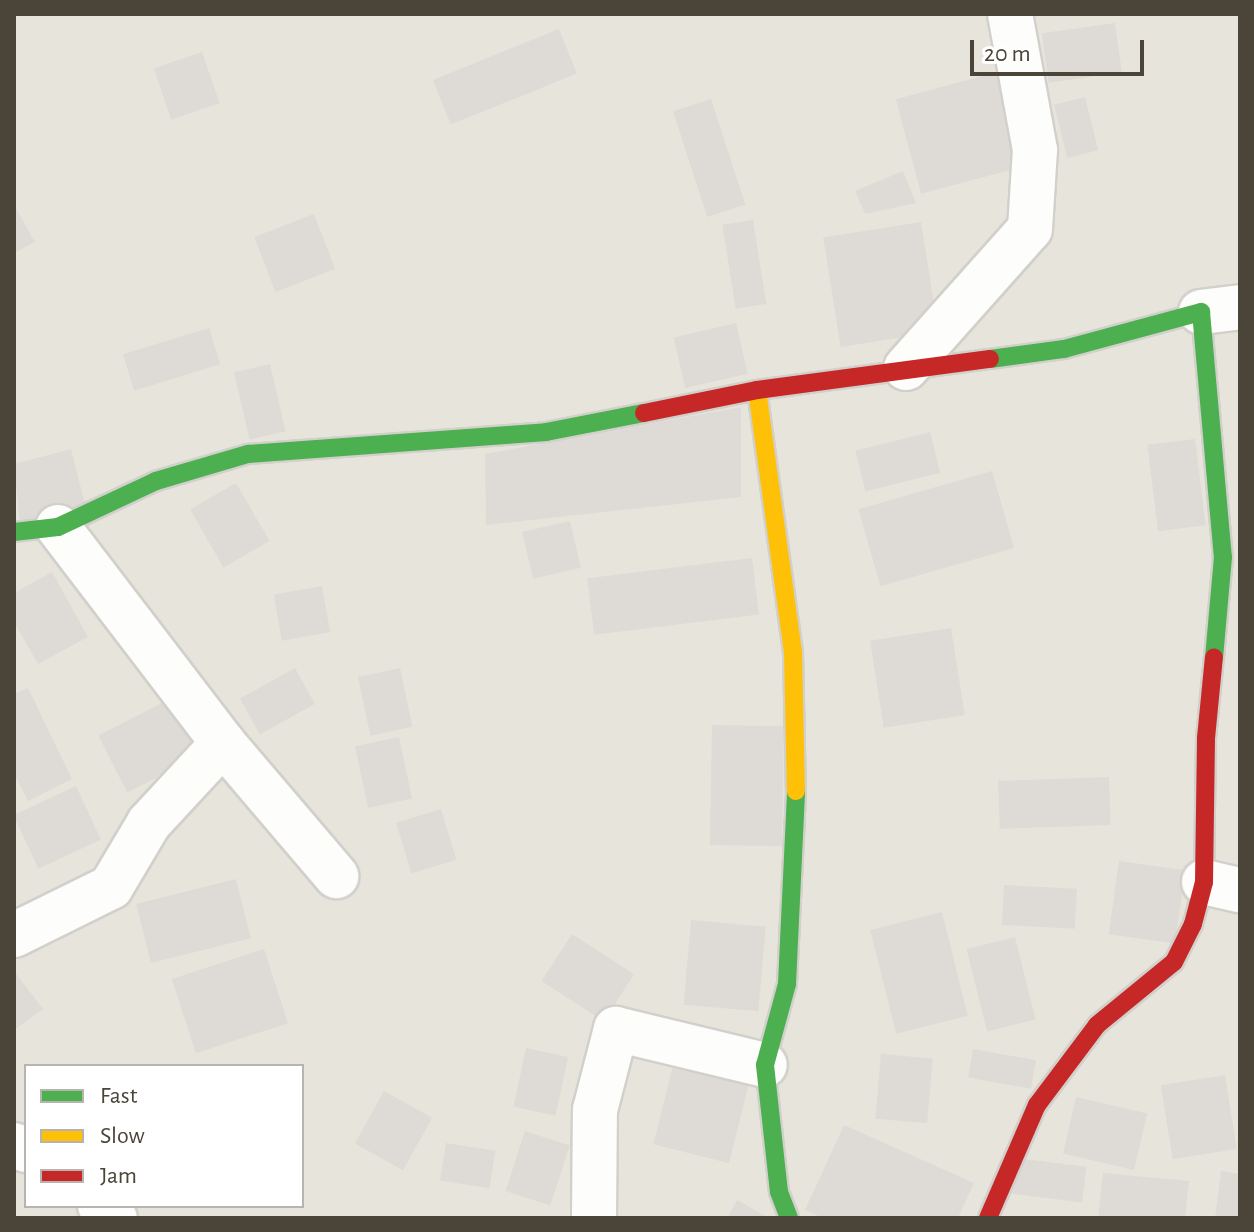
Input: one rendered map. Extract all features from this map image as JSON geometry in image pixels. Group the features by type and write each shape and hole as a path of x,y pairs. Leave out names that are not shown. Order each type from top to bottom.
{"street":[{"path":"906,368 1030,229 1035,150 1010,14"},
{"path":"14,532 58,527 156,481 248,454 546,432 757,390 1064,349 1220,310 1223,557 1206,738 1222,886 1193,924 1174,962 1097,1025 1037,1105 988,1218"},
{"path":"757,390 793,652 797,834 787,984 765,1065 779,1192 789,1218"},
{"path":"58,527 223,743 336,876"},
{"path":"14,935 111,887 149,823 223,743"},
{"path":"594,1218 595,1110 616,1029 765,1065"}],"shaded area":[{"path":"14,14 1240,14 1240,1218 14,1218"}],"building":[{"path":"1115,23 1122,73 1049,83 1042,33"},
{"path":"559,29 577,74 451,124 433,80"},
{"path":"202,52 220,103 171,120 154,69"},
{"path":"1001,71 1026,166 921,194 896,99"},
{"path":"1085,97 1098,150 1067,158 1054,105"},
{"path":"711,99 745,205 707,217 673,111"},
{"path":"903,171 916,203 865,214 855,191"},
{"path":"14,205 35,242 14,253"},
{"path":"314,214 335,269 275,292 254,237"},
{"path":"753,220 766,304 736,309 722,225"},
{"path":"921,222 938,332 841,347 823,237"},
{"path":"736,323 748,374 685,388 674,337"},
{"path":"209,328 220,364 134,391 123,354"},
{"path":"270,364 286,431 249,440 234,372"},
{"path":"741,407 741,497 486,525 485,454"},
{"path":"930,432 940,473 865,491 855,451"},
{"path":"1195,439 1206,525 1158,531 1147,445"},
{"path":"71,449 86,508 20,526 14,464"},
{"path":"992,471 1014,548 880,586 858,509"},
{"path":"236,483 270,541 224,568 190,510"},
{"path":"570,521 581,568 533,579 522,532"},
{"path":"752,558 759,615 594,635 587,578"},
{"path":"52,572 88,637 38,664 14,622 14,593"},
{"path":"322,586 330,632 282,641 274,595"},
{"path":"951,628 965,715 884,728 870,641"},
{"path":"295,668 315,704 260,734 240,699"},
{"path":"400,668 412,727 370,736 358,677"},
{"path":"28,688 72,779 28,801 14,773 14,694"},
{"path":"174,697 203,754 127,793 98,736"},
{"path":"712,725 784,726 782,846 710,845"},
{"path":"399,737 412,799 368,808 355,746"},
{"path":"1109,777 1111,825 1000,829 998,781"},
{"path":"76,786 101,839 38,869 14,815"},
{"path":"441,809 456,860 412,873 396,823"},
{"path":"1119,861 1185,870 1175,944 1109,934"},
{"path":"236,879 251,938 151,963 136,904"},
{"path":"1004,885 1077,889 1075,929 1002,925"},
{"path":"942,912 968,1016 896,1034 870,930"},
{"path":"691,920 766,927 758,1011 684,1005"},
{"path":"572,934 634,974 604,1021 542,981"},
{"path":"1015,937 1036,1019 987,1032 966,949"},
{"path":"264,949 288,1023 196,1053 172,979"},
{"path":"14,971 43,1009 14,1030"},
{"path":"526,1048 568,1057 556,1116 514,1107"},
{"path":"973,1049 1036,1060 1031,1089 968,1078"},
{"path":"881,1054 933,1059 927,1123 875,1119"},
{"path":"675,1058 751,1077 729,1163 653,1144"},
{"path":"1225,1075 1237,1149 1173,1159 1161,1085"},
{"path":"384,1091 432,1118 403,1170 355,1143"},
{"path":"1076,1097 1147,1113 1134,1170 1063,1154"},
{"path":"844,1125 974,1183 958,1218 823,1218 805,1210"},
{"path":"525,1131 570,1146 550,1205 506,1191"},
{"path":"446,1143 495,1151 489,1188 440,1181"},
{"path":"1016,1158 1086,1167 1082,1202 1012,1194"},
{"path":"1221,1171 1240,1174 1240,1218 1215,1218"},
{"path":"1103,1173 1189,1181 1185,1218 1098,1218"},
{"path":"737,1200 769,1218 727,1218"}],"traffic: fast":[{"path":"990,359 1064,349 1201,312 1223,557 1214,657"},
{"path":"14,532 58,527 156,481 248,454 546,432 644,413"},
{"path":"789,1218 779,1192 765,1065 787,984 796,791"}],"traffic: slow":[{"path":"757,390 793,652 796,791"}],"traffic: jam":[{"path":"644,413 757,390 990,359"},
{"path":"988,1218 1037,1105 1097,1025 1174,962 1193,924 1204,882 1206,738 1214,657"}]}
